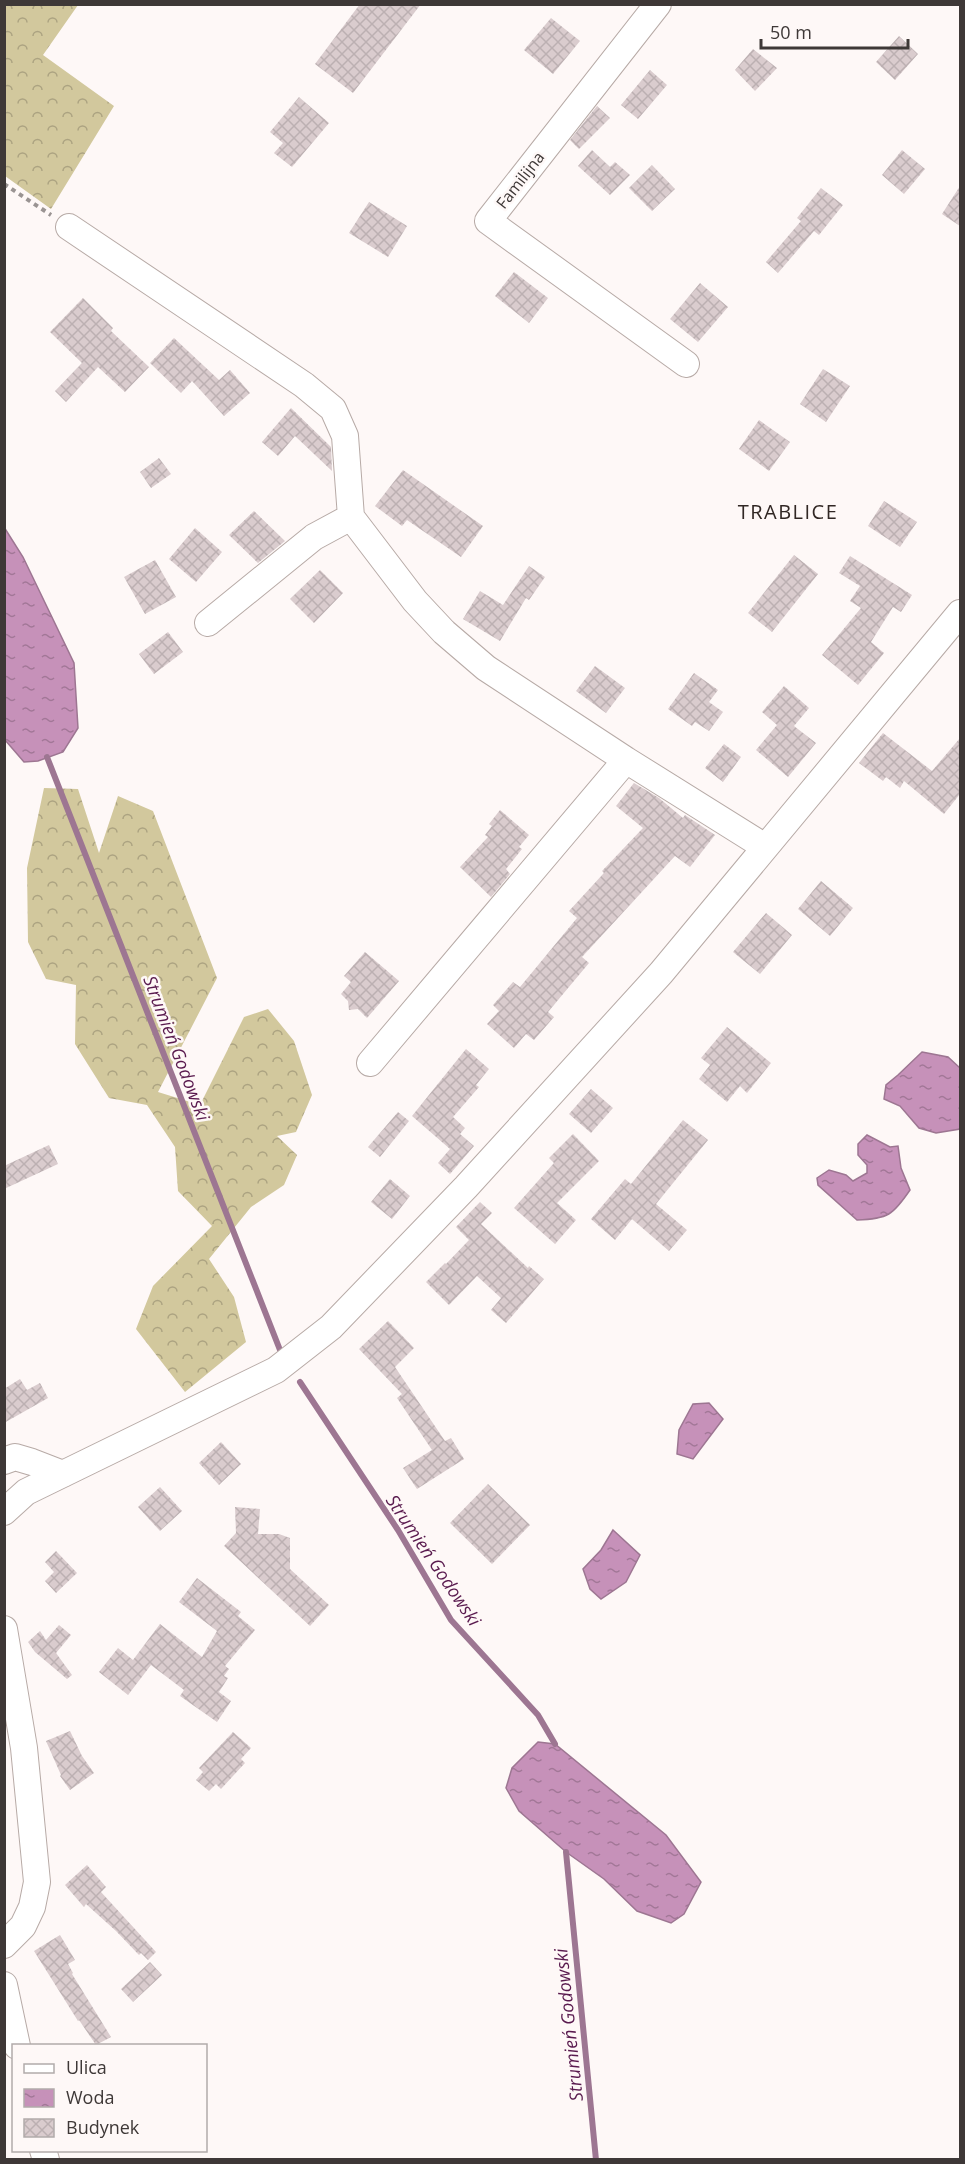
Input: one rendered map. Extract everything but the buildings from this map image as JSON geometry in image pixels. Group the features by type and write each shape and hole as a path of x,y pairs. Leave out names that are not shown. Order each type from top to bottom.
{"street":[{"name":"Familijna","path":"658,4 488,221 686,364"},
{"path":"69,227 304,385 333,409 345,436 351,517 415,601 444,632 486,668 765,848"},
{"path":"208,623 314,537 351,517"},
{"path":"5,1511 26,1492 276,1370 331,1327 466,1187 661,973 960,614"},
{"path":"370,1063 626,760"},
{"path":"4,1461 15,1457 63,1474"},
{"path":"4,1629 24,1748 37,1882 32,1907 23,1926 4,1945"},
{"path":"4,1984 17,2044"}],"path":[{"path":"4,184 69,227"}],"green space":[{"path":"5,4 78,5 43,55 114,106 51,209 5,176"},
{"path":"44,788 78,789 99,853 118,796 153,811 217,978 158,1092 200,1105 244,1017 268,1009 294,1041 312,1095 296,1132 277,1136 297,1155 284,1185 251,1207 209,1259 234,1297 246,1342 185,1392 136,1329 153,1286 212,1226 178,1191 175,1147 147,1105 109,1098 75,1044 76,985 46,979 28,942 27,868"}],"water":[{"path":"4,527 23,557 74,663 78,728 63,752 38,761 24,762 5,740"},
{"path":"922,1052 948,1057 960,1068 960,1129 936,1133 919,1128 900,1106 884,1099 886,1085"},
{"path":"867,1135 890,1147 898,1146 901,1168 910,1190 889,1214 883,1217 857,1220 818,1185 817,1178 829,1170 846,1175 853,1181 867,1173 867,1165 858,1155 858,1144"},
{"path":"709,1403 723,1419 693,1459 677,1454 679,1430 693,1404"},
{"path":"613,1530 640,1555 626,1582 601,1599 590,1589 583,1569 601,1550"},
{"path":"538,1742 555,1744 666,1835 701,1882 684,1914 671,1923 637,1911 604,1879 566,1852 519,1811 506,1788 512,1768"}],"waterway":[{"name":"Strumień Godowski","path":"47,757 280,1350"},
{"name":"Strumień Godowski","path":"300,1382 398,1530 451,1620 538,1715 555,1744"},
{"name":"Strumień Godowski","path":"566,1852 596,2160"}],"district":[{"name":"TRABLICE","path":"788,511"}]}
